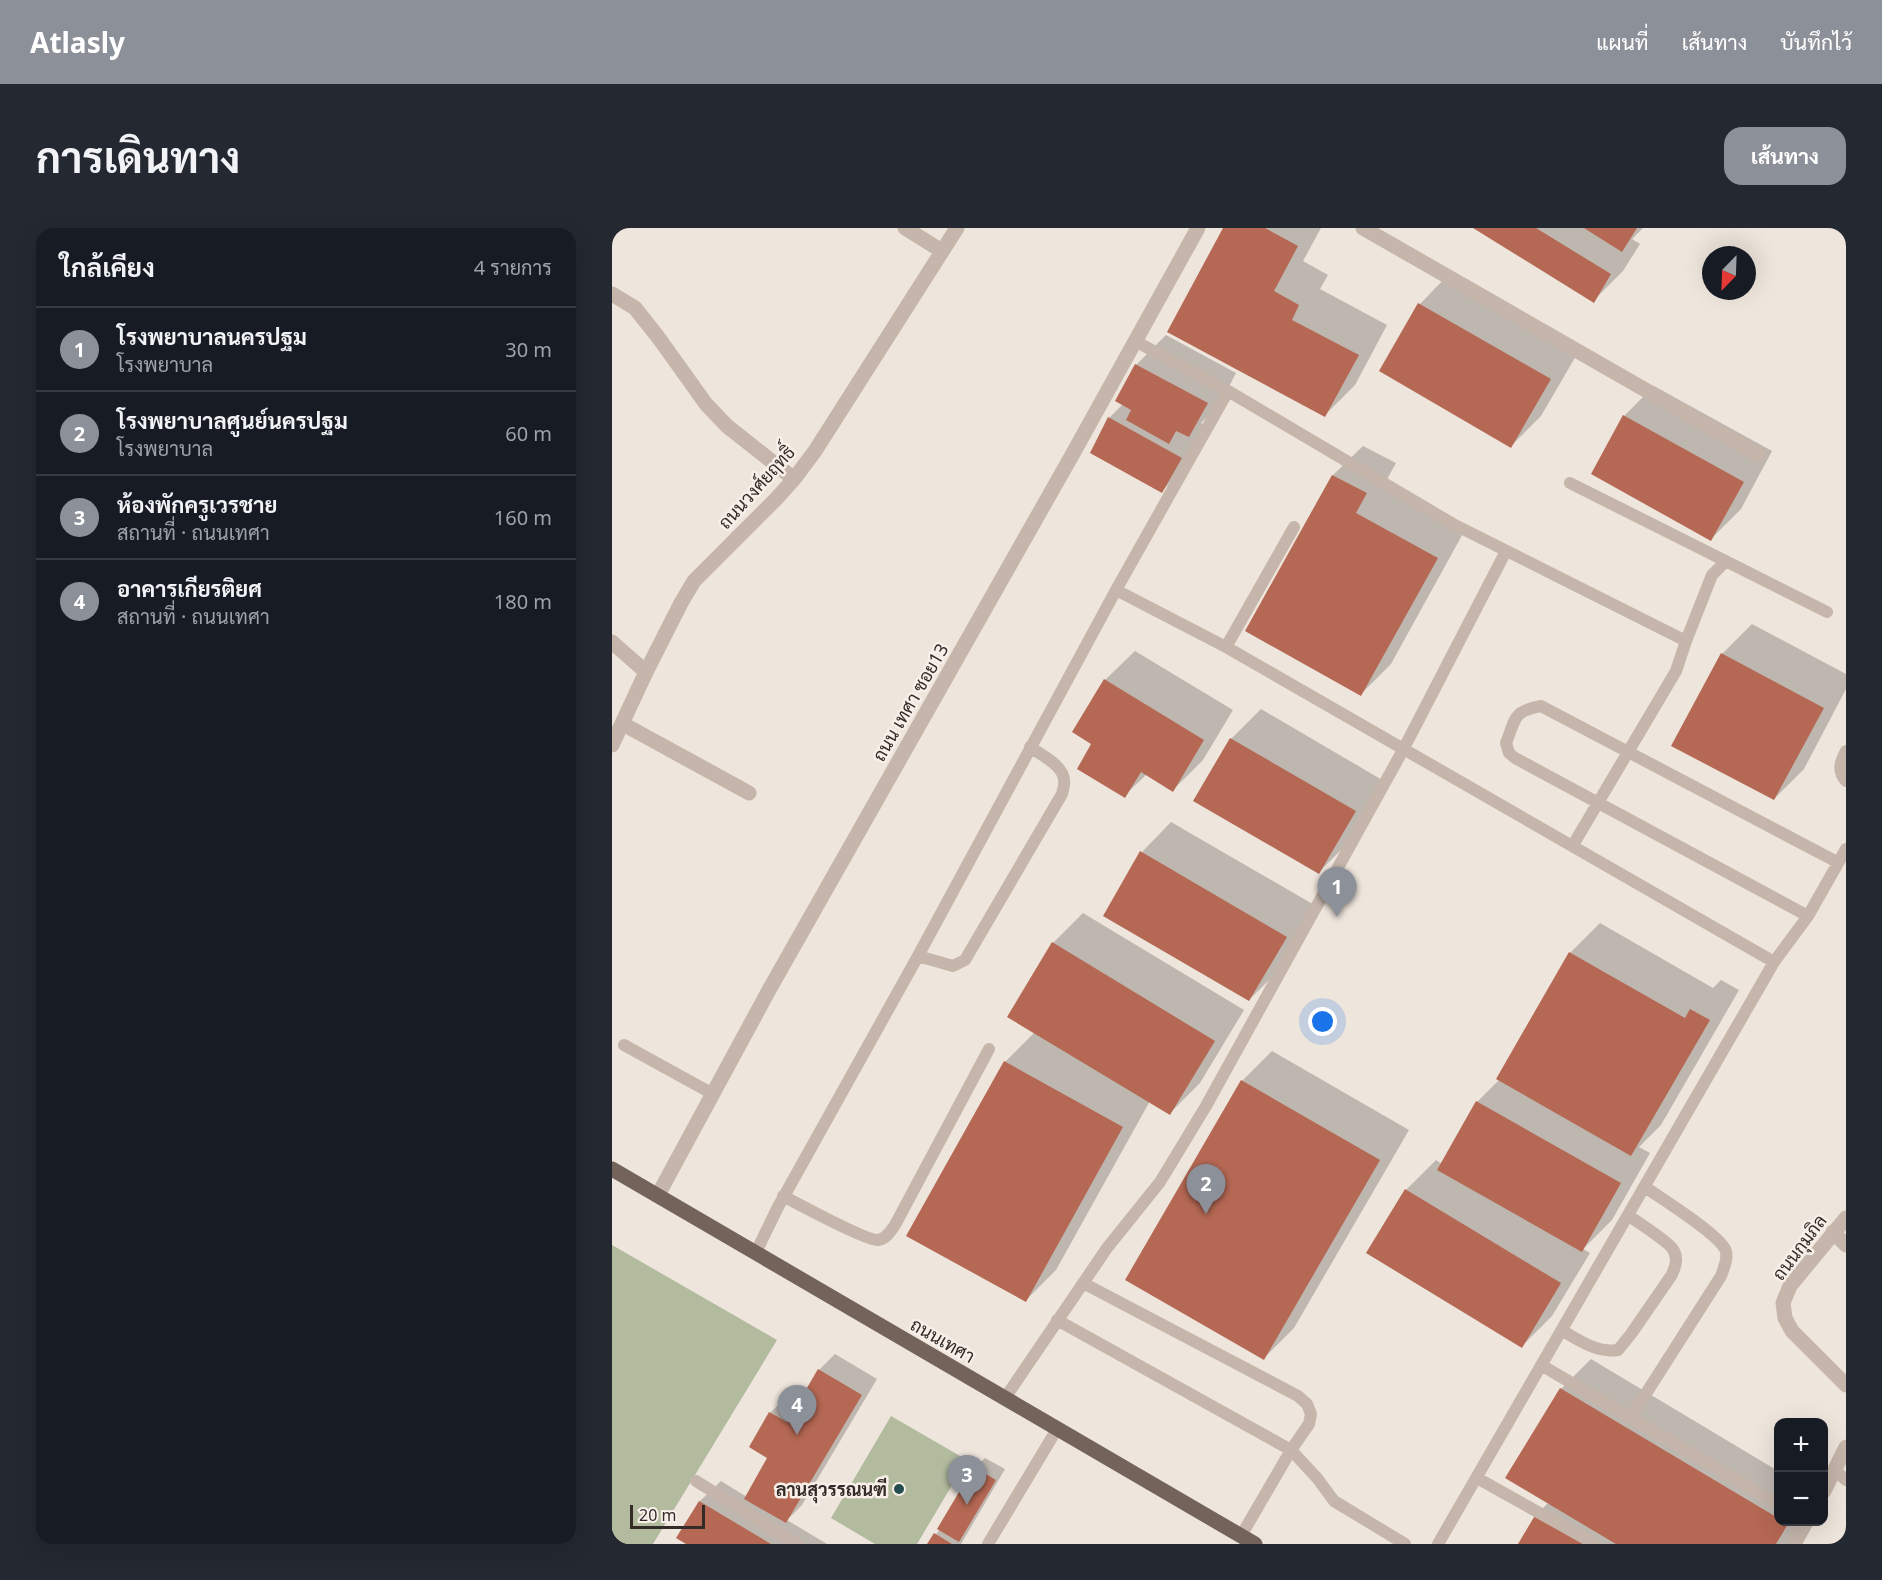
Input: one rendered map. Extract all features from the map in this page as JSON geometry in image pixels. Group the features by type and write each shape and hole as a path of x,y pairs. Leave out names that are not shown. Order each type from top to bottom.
{"main road":[{"name":"ถนนเทศา","path":"612,1169 1255,1544"}],"street":[{"path":"905,228 942,251"},
{"name":"ถนนวงศ์ยฤทธิ์","path":"612,745 646,672 694,581 794,479 815,451 957,228"},
{"name":"ถนน เทศา ซอย13","path":"658,1195 769,990 1060,478 1198,228"},
{"path":"1363,228 1760,455"},
{"path":"612,294 635,308 706,404 727,426 794,479"},
{"path":"612,642 646,672"},
{"path":"623,724 748,793"},
{"name":"ถนนกุมภิล","path":"1846,1218 1790,1286 1783,1303 1785,1318 1792,1331 1846,1385"},
{"path":"1833,1232 1846,1245"},
{"path":"1828,1487 1840,1475 1846,1447"},
{"path":"1794,1544 1803,1526"}],"lane":[{"path":"1135,341 1228,392 1453,524 1686,640"},
{"path":"756,1252 783,1196 918,956 1116,590 1228,392"},
{"path":"1570,483 1827,612"},
{"path":"1226,647 1294,527"},
{"path":"1005,1398 1107,1248 1160,1182 1206,1106 1403,750 1506,551"},
{"path":"1574,845 1676,671 1686,640 1713,575 1726,561"},
{"path":"1116,590 1226,647 1774,962"},
{"path":"1808,916 1515,758 1509,753 1506,743 1517,715 1524,709 1541,706 1838,862"},
{"path":"918,956 953,966 964,960 1062,794 1065,781 1062,772 1030,747"},
{"path":"1846,751 1840,762 1841,776 1846,781"},
{"path":"1438,1544 1774,962 1808,916 1846,849"},
{"path":"624,1045 713,1094"},
{"path":"783,1196 855,1232 876,1240 885,1238 895,1225 989,1049"},
{"path":"1630,1417 1721,1276 1726,1264 1726,1250 1716,1237 1645,1187"},
{"path":"1563,1331 1588,1346 1607,1352 1618,1350 1676,1266 1676,1257 1672,1247 1629,1216"},
{"path":"1083,1283 1298,1396 1307,1404 1311,1414 1309,1424 1291,1450 1241,1536"},
{"path":"1057,1320 1291,1450 1317,1478 1334,1502 1405,1544"},
{"path":"1541,1365 1774,1501"},
{"path":"988,1544 1057,1429"},
{"path":"1477,1478 1595,1544"},
{"path":"696,1482 797,1544"}],"green space":[{"path":"612,1245 777,1340 653,1544 612,1544"},
{"name":"ลานสุวรรณนฑี","path":"891,1416 967,1460 917,1544 875,1544 831,1518"}],"building":[{"path":"1223,228 1265,228 1298,246 1274,291 1299,305 1292,320 1359,355 1325,417 1167,332"},
{"path":"1473,228 1536,228 1611,274 1594,303"},
{"path":"1584,228 1637,228 1622,252"},
{"path":"1418,303 1551,379 1511,448 1379,371"},
{"path":"1135,364 1208,403 1189,437 1176,431 1169,444 1126,420 1131,410 1115,401"},
{"path":"1623,415 1744,482 1711,541 1591,474"},
{"path":"1108,417 1182,458 1162,493 1090,453"},
{"path":"1332,475 1367,493 1356,513 1438,558 1361,696 1245,631"},
{"path":"1721,653 1824,708 1774,800 1671,746"},
{"path":"1104,679 1204,740 1173,792 1141,772 1125,798 1077,769 1091,744 1072,732"},
{"path":"1230,738 1356,811 1319,874 1193,801"},
{"path":"1140,851 1287,937 1249,1001 1103,916"},
{"path":"1052,942 1215,1041 1170,1115 1007,1017"},
{"path":"1569,952 1685,1018 1690,1009 1710,1020 1631,1156 1496,1079"},
{"path":"1004,1061 1123,1127 1026,1302 906,1236"},
{"path":"1241,1080 1380,1160 1264,1360 1125,1280"},
{"path":"1476,1101 1621,1183 1582,1252 1437,1170"},
{"path":"1405,1189 1561,1283 1522,1348 1366,1253"},
{"path":"818,1369 862,1395 786,1523 744,1499 767,1458 749,1447 769,1412 787,1422"},
{"path":"1560,1388 1774,1516 1774,1526 1787,1526 1776,1544 1616,1544 1505,1478"},
{"path":"974,1467 996,1480 959,1542 937,1529"},
{"path":"699,1501 771,1544 686,1544 676,1538"},
{"path":"1537,1512 1589,1544 1518,1544"},
{"path":"934,1533 952,1544 927,1544"}],"place":[{"name":"โรงพยาบาลนครปฐม","path":"1337,917"},
{"name":"โรงพยาบาลศูนย์นครปฐม","path":"1206,1214"},
{"name":"อาคารเกียรติยศ","path":"797,1435"},
{"name":"ลานสุวรรณนฑี","path":"899,1489"},
{"name":"ห้องพักครูเวรชาย","path":"967,1505"}]}
